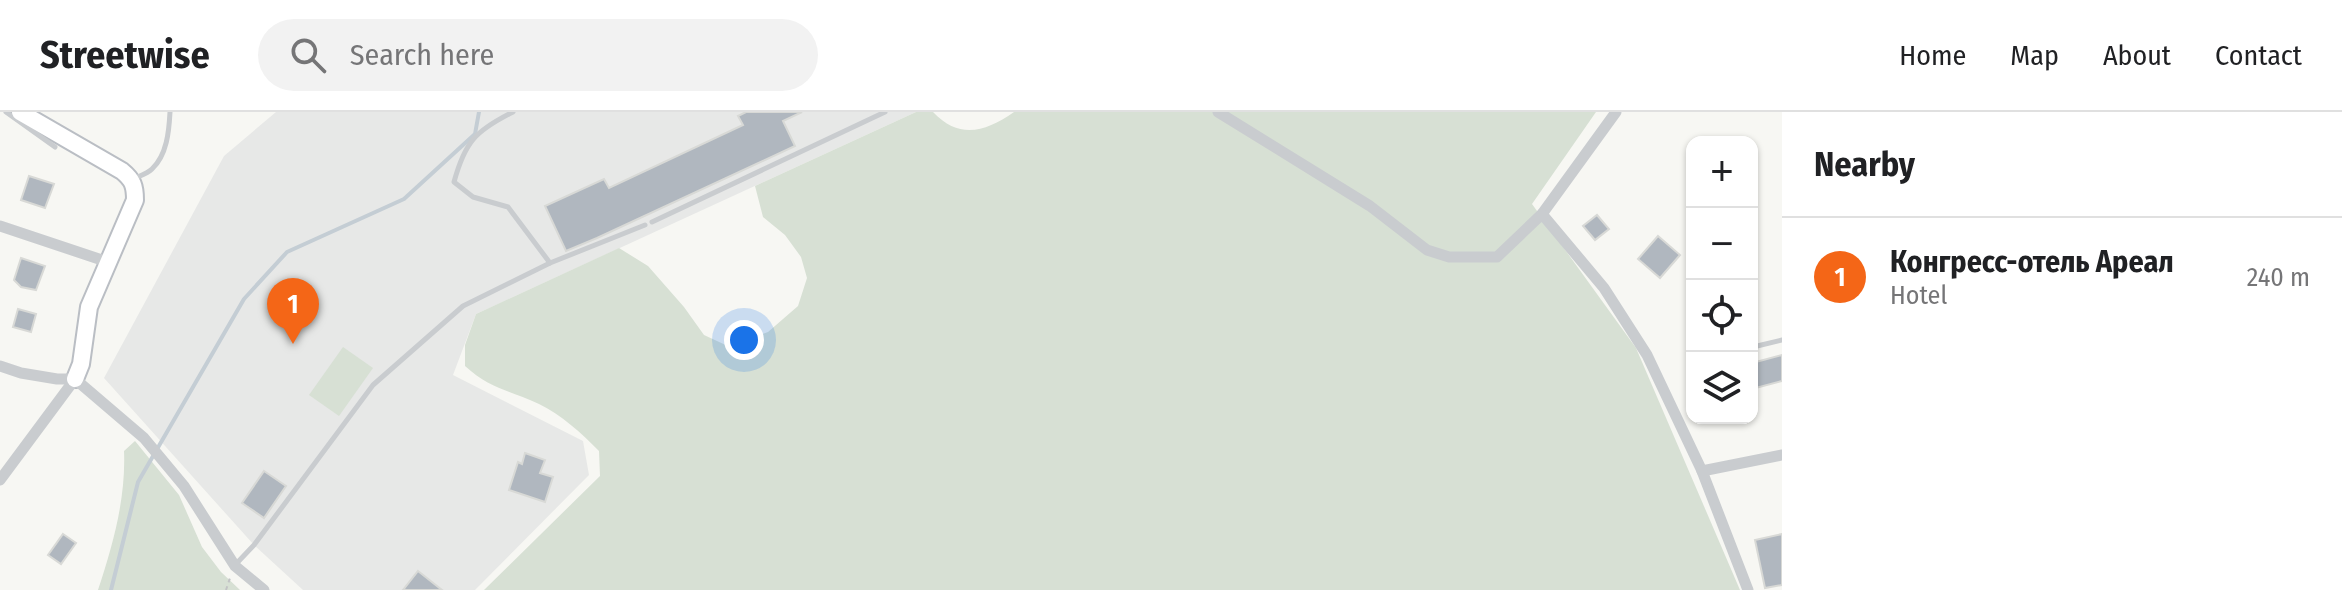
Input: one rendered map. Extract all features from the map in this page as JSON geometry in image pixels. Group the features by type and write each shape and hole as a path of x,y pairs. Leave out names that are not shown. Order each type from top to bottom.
{"street":[{"path":"0,480 75,379 81,364 89,307 135,200 132,179 122,171 20,112"},
{"path":"1218,112 1370,206 1427,250 1449,257 1497,257 1542,214 1616,112"},
{"path":"1542,214 1604,288 1647,355 1702,471 1748,590"},
{"path":"0,226 108,262"},
{"path":"0,366 21,373 75,379 144,438 184,486 235,566 264,590"},
{"path":"1702,471 1782,455"}],"lane":[{"path":"6,112 55,147"},
{"path":"132,179 151,170 162,155 169,134 170,112"},
{"path":"513,112 485,126 462,155 454,182 473,197 508,207 550,263"},
{"path":"235,566 373,385 463,306 550,263 648,223 885,112"},
{"path":"1758,346 1782,340"}],"shaded area":[{"path":"276,112 916,112 476,314 453,375 583,441 589,475 475,590 303,590 254,545 104,378 224,156"},
{"path":"916,112 933,112 953,127 973,130 993,124 1014,112 1596,112 1532,204 1636,348 1740,590 484,590 600,476 599,451 571,425 539,404 483,380 465,366 465,345 476,314 619,248 648,266 704,335 730,347 768,332 798,306 807,278 801,257 785,235 763,217 755,186"},
{"path":"343,347 373,368 339,416 309,395"},
{"path":"135,441 179,495 202,547 240,590 98,590 117,521 123,486 124,451"}],"building":[{"path":"746,112 802,112 783,121 795,146 566,251 545,206 604,179 609,188 743,125 738,116"},
{"path":"29,176 54,184 45,208 21,200"},
{"path":"1597,215 1609,229 1595,240 1583,226"},
{"path":"1658,236 1680,255 1660,278 1638,259"},
{"path":"21,258 45,266 36,290 21,287 14,280"},
{"path":"18,309 36,314 31,332 13,327"},
{"path":"1782,355 1782,381 1758,387 1758,361"},
{"path":"525,453 545,460 540,473 553,477 545,502 509,490 518,462 522,464"},
{"path":"264,471 286,486 264,518 242,503"},
{"path":"63,534 76,543 61,564 48,555"},
{"path":"1782,534 1782,585 1765,588 1755,540"},
{"path":"418,571 442,590 403,590"}],"waterway":[{"path":"111,590 138,482 244,299 287,252 404,199 475,134 479,112"}],"place":[{"name":"Конгресс-отель Ареал","path":"293,344"}]}
